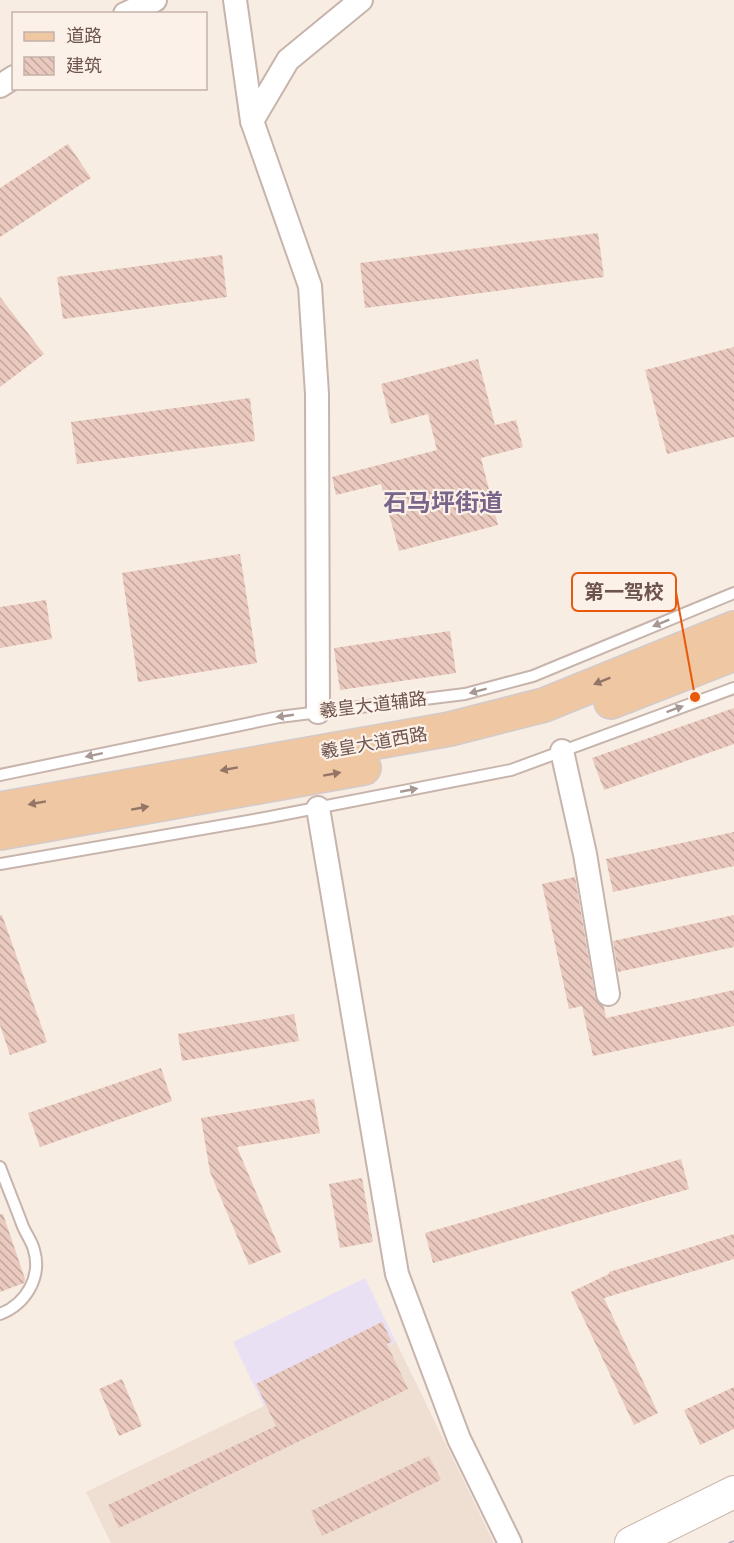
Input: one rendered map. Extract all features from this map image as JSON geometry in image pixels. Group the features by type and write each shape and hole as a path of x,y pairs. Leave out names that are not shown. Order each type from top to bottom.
{"main road":[{"name":"羲皇大道西路","path":"0,809 450,729 544,705 734,628"},
{"name":"羲皇大道西路","path":"0,833 455,752 552,725 734,654"},
{"path":"631,1543 734,1492"}],"street":[{"path":"129,12 155,0"},
{"path":"235,0 252,122 310,286 317,394 318,712"},
{"path":"252,122 288,60 361,0"},
{"path":"562,751 585,854 608,994"},
{"path":"318,808 397,1274 459,1438 510,1543"}],"lane":[{"name":"羲皇大道辅路","path":"0,775 279,717 465,694 533,676 734,593"},
{"path":"0,864 318,808 511,770 734,688"},
{"path":"0,1167 24,1231 31,1240 36,1274 26,1295 9,1310 0,1314"}],"shaded area":[{"path":"365,1278 396,1342 264,1406 233,1342"},
{"path":"396,1342 494,1543 111,1543 86,1492"}],"building":[{"path":"68,144 91,178 0,237 0,188"},
{"path":"598,233 604,277 365,308 360,263"},
{"path":"222,255 227,297 63,319 57,277"},
{"path":"0,297 44,354 0,387"},
{"path":"734,347 734,437 667,454 645,370"},
{"path":"478,359 495,425 516,420 523,447 481,458 498,525 399,551 381,484 336,495 332,477 437,450 428,414 391,424 381,384"},
{"path":"250,398 255,441 77,464 71,422"},
{"path":"240,554 257,663 138,682 122,573"},
{"path":"46,600 52,639 0,648 0,607"},
{"path":"450,631 456,673 340,690 334,648"},
{"path":"734,708 734,744 604,790 592,758"},
{"path":"734,832 734,866 613,892 606,859"},
{"path":"575,877 595,996 604,1007 606,1018 734,990 734,1026 593,1056 582,1006 569,1009 542,884"},
{"path":"0,915 2,915 47,1042 10,1055 0,1025"},
{"path":"734,915 734,947 618,972 613,941"},
{"path":"294,1014 299,1041 182,1061 178,1034"},
{"path":"161,1068 172,1101 40,1147 28,1113"},
{"path":"314,1099 320,1133 237,1147 281,1252 249,1265 210,1172 201,1118"},
{"path":"681,1159 689,1189 433,1263 425,1233"},
{"path":"362,1178 373,1242 340,1248 329,1184"},
{"path":"0,1214 3,1214 25,1279 24,1283 0,1292"},
{"path":"734,1234 734,1259 604,1298 658,1413 634,1425 571,1292 609,1272"},
{"path":"382,1322 392,1342 387,1344 408,1389 119,1528 108,1505 276,1426 256,1384"},
{"path":"122,1379 142,1426 119,1436 99,1389"},
{"path":"734,1387 734,1429 700,1445 684,1410"},
{"path":"429,1456 441,1480 322,1536 311,1511"}],"tram line":[{"path":"729,1543 734,1541"}],"place":[{"name":"第一驾校","path":"695,697"}],"district":[{"name":"石马坪街道","path":"443,503"}]}
